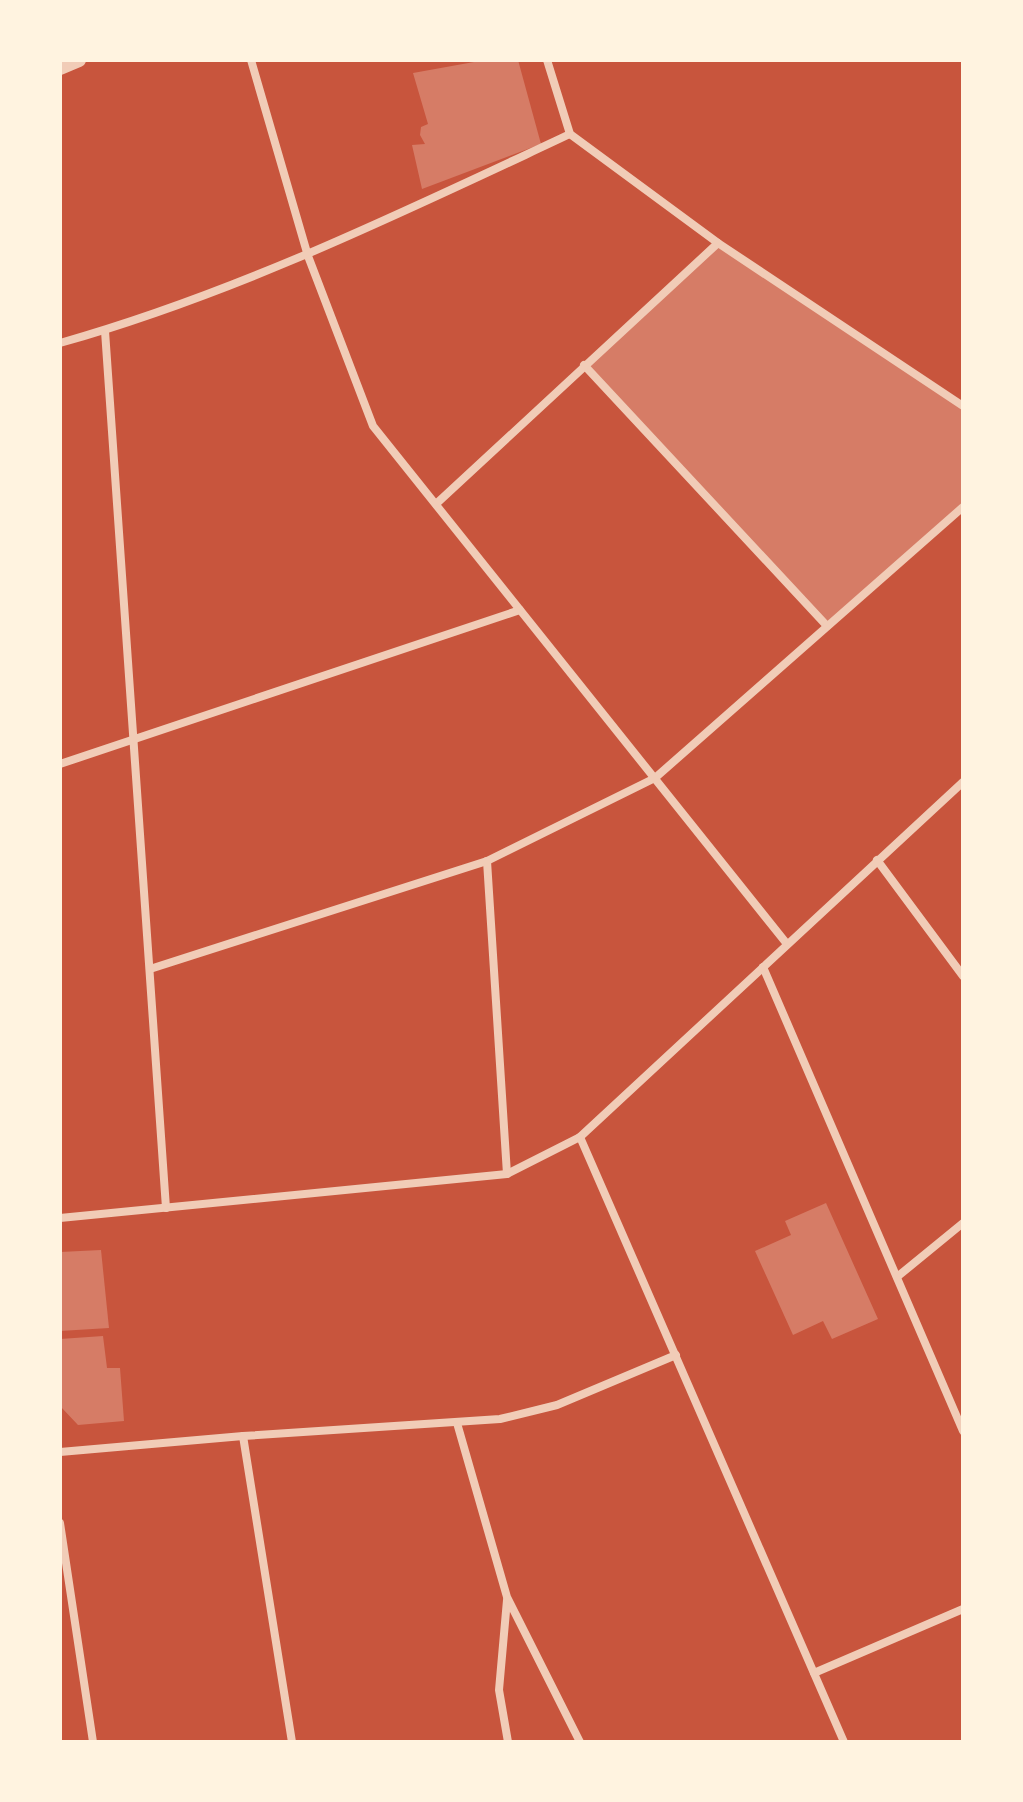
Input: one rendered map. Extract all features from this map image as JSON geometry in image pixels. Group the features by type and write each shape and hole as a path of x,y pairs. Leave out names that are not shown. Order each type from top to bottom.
{"street":[{"path":"251,60 308,256 373,426 787,944"},
{"path":"547,60 570,134 718,243 963,406"},
{"path":"60,343 105,331 308,256 570,134"},
{"path":"436,504 718,243"},
{"path":"105,331 166,1208"},
{"path":"584,365 827,626"},
{"path":"150,969 487,861 655,778 963,507"},
{"path":"60,764 520,610"},
{"path":"60,1218 507,1174 580,1137 963,782"},
{"path":"877,860 963,976"},
{"path":"487,861 507,1174"},
{"path":"763,967 963,1431"},
{"path":"580,1137 844,1742"},
{"path":"897,1277 963,1223"},
{"path":"60,1452 500,1419 557,1405 676,1355"},
{"path":"457,1423 507,1597 580,1742"},
{"path":"243,1436 292,1742"},
{"path":"60,1523 93,1742"},
{"path":"507,1597 499,1690 508,1742"},
{"path":"814,1673 963,1609"}],"building":[{"path":"485,60 518,60 541,144 422,189 412,145 425,144 420,135 421,127 428,124 413,73"},
{"path":"718,243 963,406 963,507 827,626 584,365"},
{"path":"826,1203 878,1319 832,1339 823,1321 793,1335 755,1251 791,1235 785,1221"},
{"path":"101,1250 109,1328 60,1331 60,1252"},
{"path":"103,1336 107,1368 120,1368 124,1421 78,1425 61,1407 60,1339"}]}
